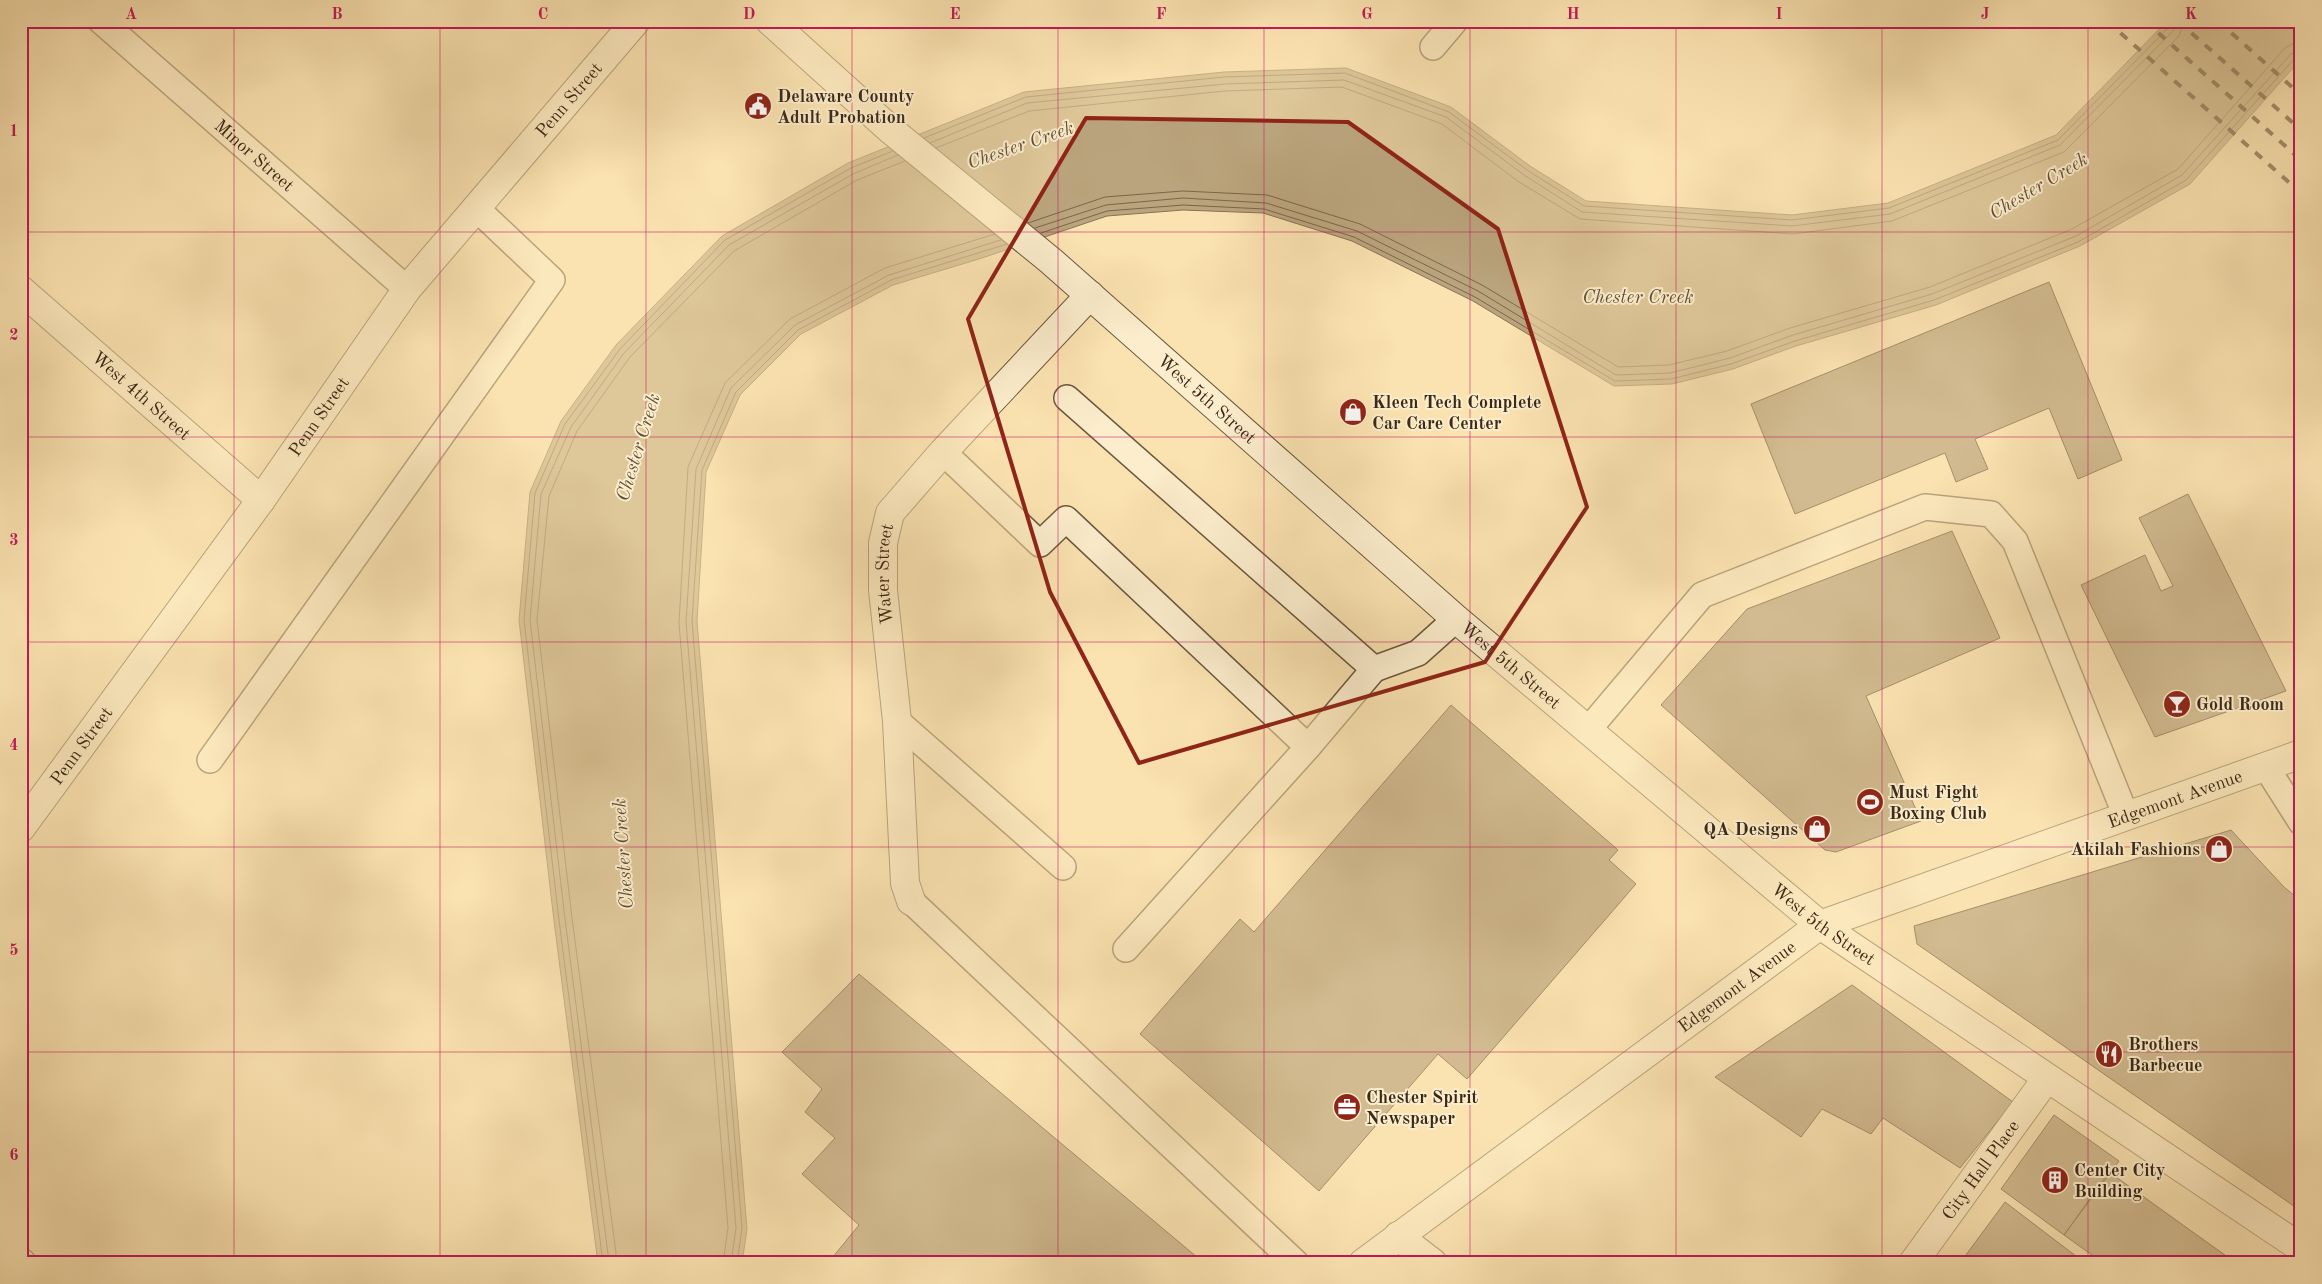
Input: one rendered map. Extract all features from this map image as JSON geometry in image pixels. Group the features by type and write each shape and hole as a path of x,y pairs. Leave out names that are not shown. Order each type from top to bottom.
{"street":[{"name":"Penn Street","path":"21,828 261,500 407,289 636,21"},
{"name":"West 5th Street","path":"770,21 892,131 1051,261 1456,619 1820,925 2301,1248"},
{"name":"West 4th Street","path":"21,290 261,500"},
{"name":"Water Street","path":"911,901 905,883 897,721 883,590 883,543 890,513 943,452 1090,295"},
{"name":"Edgemont Avenue","path":"1363,1263 1820,925 2301,754"},
{"name":"City Hall Place","path":"1913,1263 2048,1078"},
{"path":"1398,1236 1433,1263"}],"lane":[{"name":"Minor Street","path":"101,21 407,289"},
{"path":"1433,47 1455,21"},
{"path":"210,760 552,280 476,208"},
{"path":"1067,398 1374,668"},
{"path":"943,452 1040,544 1066,519 1308,747"},
{"path":"1588,730 1702,595 1926,507 1991,514 2015,541 2126,816"},
{"path":"1126,949 1308,747 1374,668 1418,653 1456,619"},
{"path":"897,721 1063,867"},
{"path":"2266,767 2301,822"},
{"path":"911,901 1296,1263"}],"highlighted area":[{"path":"1086,118 1348,122 1498,229 1587,507 1485,662 1139,763 1050,592 968,319"}],"water":[{"name":"Chester Creek","path":"2167,21 2301,21 2301,59 2190,184 2080,246 1936,305 1796,346 1733,369 1672,384 1614,386 1473,301 1352,241 1263,213 1183,210 1107,216 979,259 893,285 801,334 740,395 706,472 697,621 747,1229 742,1263 596,1263 597,1256 554,921 519,620 530,492 561,421 616,345 722,236 848,163 1024,92 1224,72 1346,68 1451,107 1530,166 1586,201 1792,215 1888,203 2056,135"}],"building":[{"path":"2049,282 2122,460 2078,479 2049,408 1975,439 1988,469 1956,482 1945,453 1795,514 1751,404"},
{"path":"2188,494 2286,691 2155,737 2081,585 2145,555 2161,591 2173,586 2139,518"},
{"path":"1952,531 2000,638 1866,696 1921,821 1836,852 1825,850 1661,705 1747,609"},
{"path":"1451,705 1618,850 1609,860 1636,884 1467,1079 1438,1054 1319,1191 1140,1034 1240,919 1254,932"},
{"path":"2231,830 2284,887 2301,901 2301,1211 1917,944 1914,926"},
{"path":"859,974 1204,1263 828,1263 859,1225 802,1174 835,1138 805,1112 822,1089 782,1052"},
{"path":"1852,985 2013,1102 1960,1168 1883,1118 1871,1134 1822,1109 1801,1137 1715,1077"},
{"name":"Center City Building","path":"2054,1115 2119,1161 2064,1235 2001,1189"},
{"path":"2109,1172 2236,1263 2103,1263 2064,1235"},
{"path":"2005,1202 2085,1263 1960,1263"}],"railway":[{"path":"2107,21 2301,193"},
{"path":"2145,21 2301,160"},
{"path":"2178,21 2301,130"},
{"path":"2218,21 2301,95"}],"place":[{"name":"Delaware County Adult Probation","path":"758,106"},
{"name":"Kleen Tech Complete Car Care Center","path":"1353,412"},
{"name":"Gold Room","path":"2177,704"},
{"name":"Must Fight Boxing Club","path":"1870,802"},
{"name":"QA Designs","path":"1817,829"},
{"name":"Akilah Fashions","path":"2219,849"},
{"name":"Brothers Barbecue","path":"2109,1054"},
{"name":"Chester Spirit Newspaper","path":"1347,1107"},
{"name":"Center City Building","path":"2055,1180"}]}
